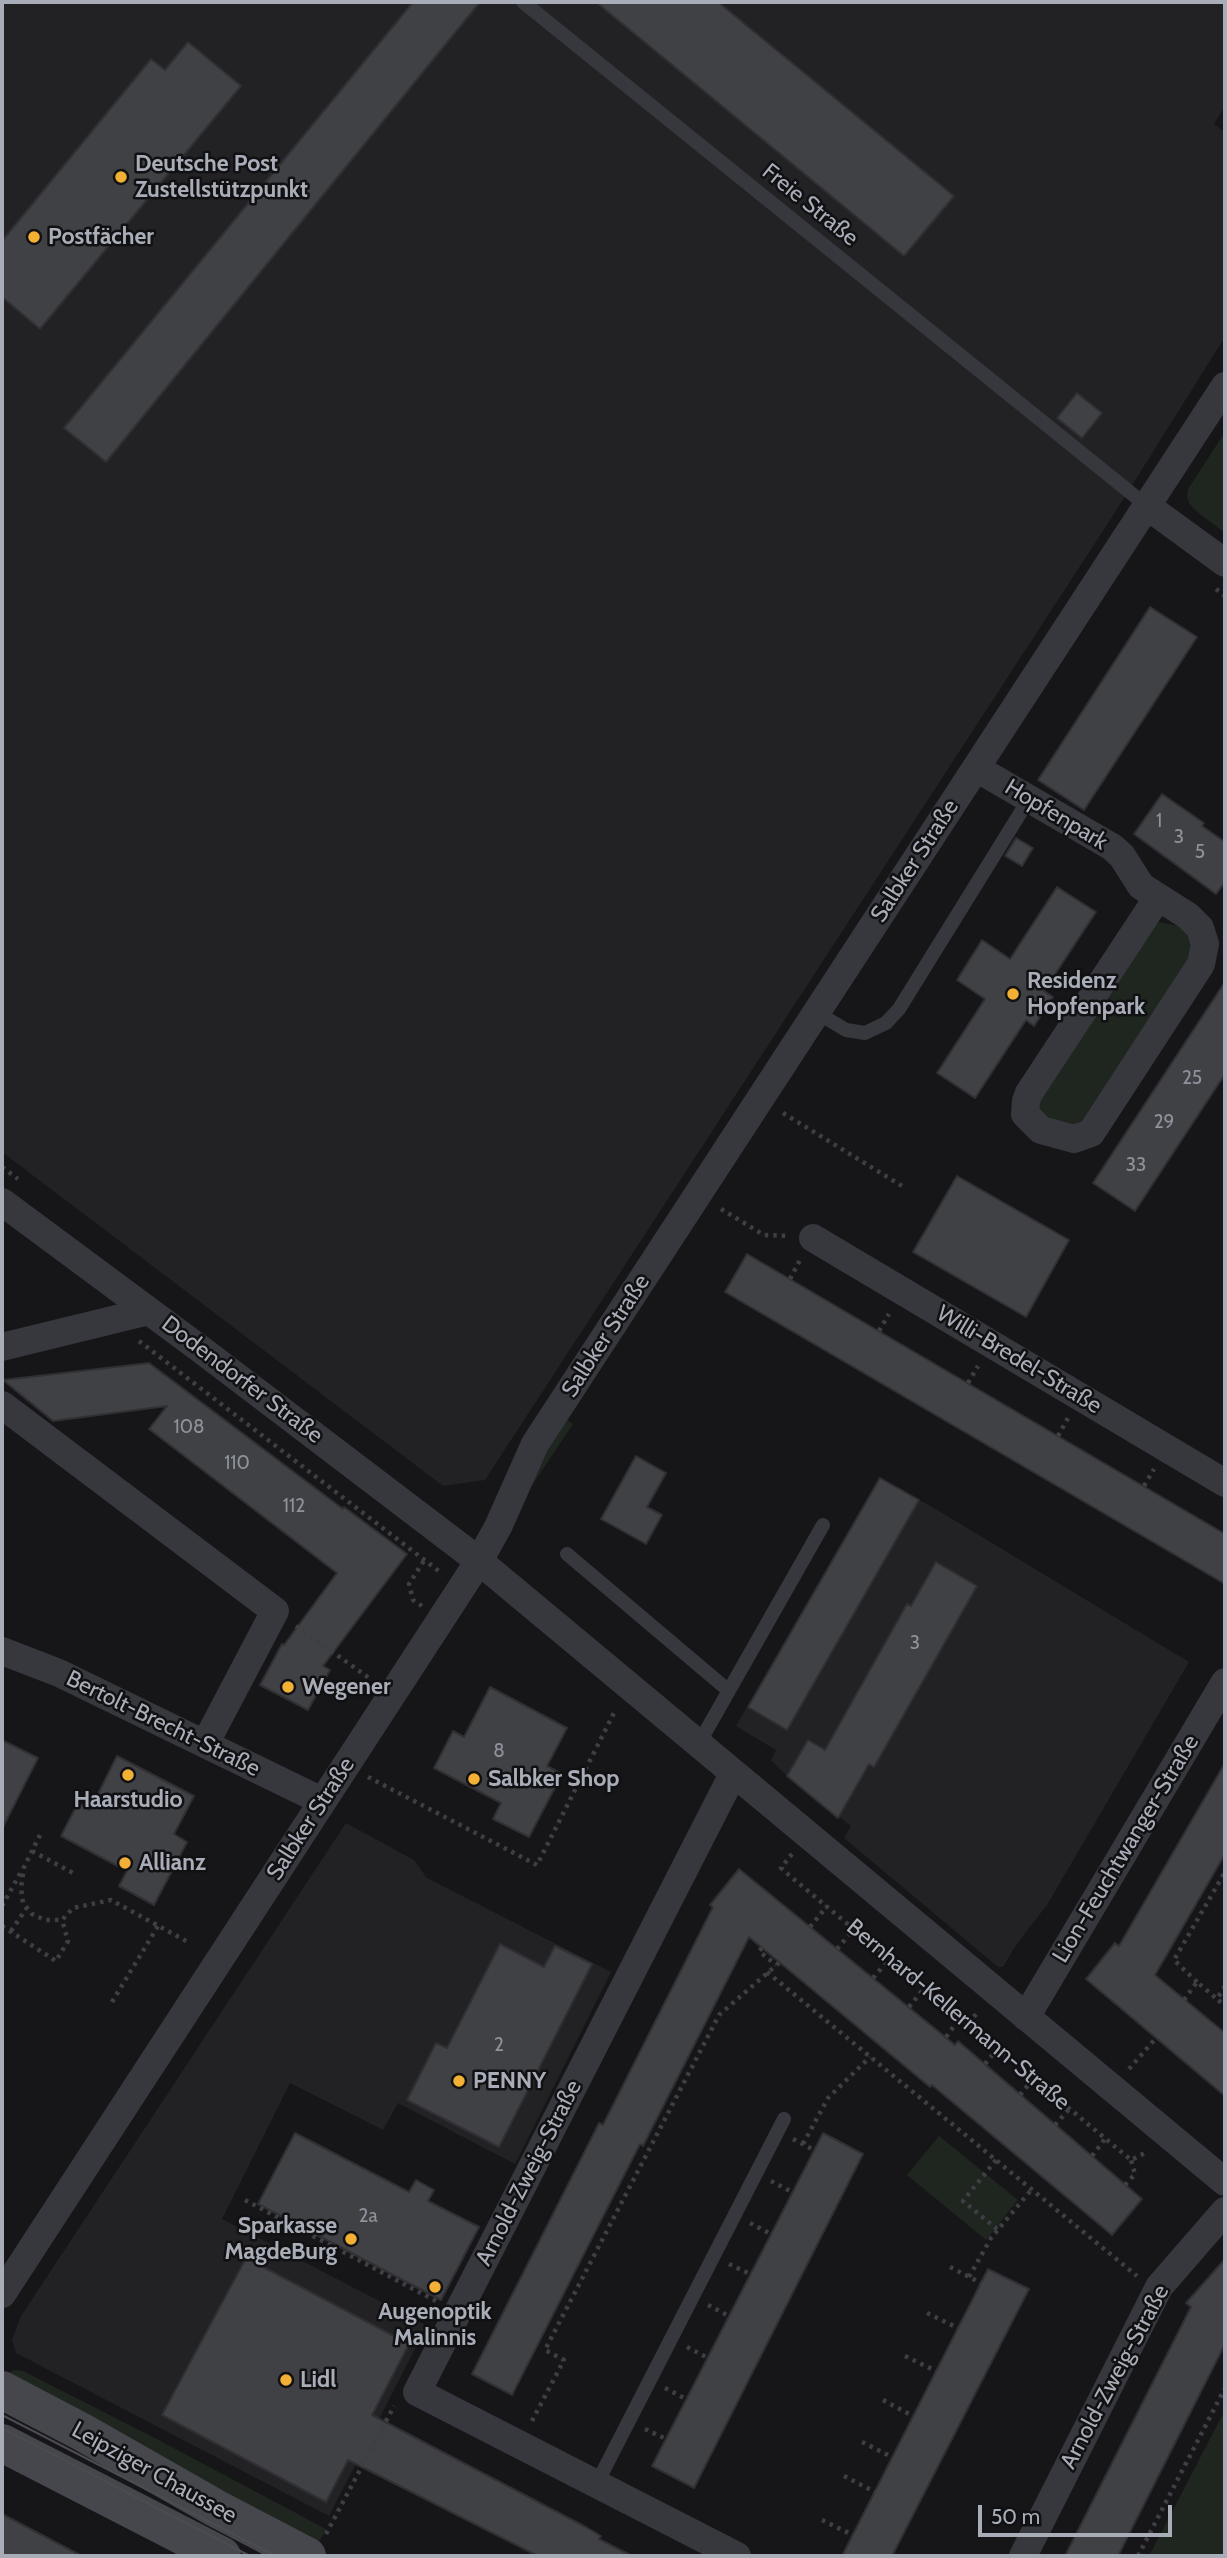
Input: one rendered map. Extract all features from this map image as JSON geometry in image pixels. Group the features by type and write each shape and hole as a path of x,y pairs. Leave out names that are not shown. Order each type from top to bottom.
{"main road":[{"name":"Leipziger Chaussee","path":"2,2390 217,2509 315,2549"},
{"name":"Leipziger Chaussee","path":"2,2444 222,2556"}],"street":[{"name":"Salbker Straße","path":"2,2294 479,1561 498,1527 535,1444 1225,386"},
{"path":"1147,506 1225,563"},
{"name":"Hopfenpark","path":"976,768 1112,847 1122,856 1141,886 1188,916 1200,928 1205,944 1201,964 1091,1133 1074,1139 1041,1129 1025,1114 1029,1093 1158,897"},
{"name":"Dodendorfer Straße","path":"2,1202 479,1561"},
{"name":"Willi-Bredel-Straße","path":"813,1238 1225,1483"},
{"path":"2,1347 149,1311"},
{"path":"2,1405 275,1611 205,1744"},
{"name":"Bernhard-Kellermann-Straße","path":"479,1561 1225,2182"},
{"name":"Bertolt-Brecht-Straße","path":"2,1651 60,1673 322,1801"},
{"name":"Lion-Feuchtwanger-Straße","path":"1026,2017 1225,1682"},
{"name":"Arnold-Zweig-Straße","path":"417,2392 733,1774"},
{"name":"Arnold-Zweig-Straße","path":"1023,2556 1157,2292 1225,2211"},
{"path":"417,2392 737,2556"}],"lane":[{"name":"Freie Straße","path":"523,2 1147,506"},
{"path":"816,1012 846,1030 865,1032 886,1023 899,1009 1030,799"},
{"path":"698,1745 823,1524"},
{"path":"567,1554 729,1691"},
{"path":"596,2485 784,2119"}],"path":[{"path":"783,1113 902,1186"},
{"path":"721,1209 764,1235"},
{"path":"111,1320 444,1576"},
{"path":"425,1559 409,1584 413,1600 425,1609"},
{"path":"275,1611 375,1682"},
{"path":"346,1765 537,1866 628,1686"},
{"path":"2,1906 40,1835"},
{"name":"Bernhard-Kellermann-Straße","path":"808,1836 781,1868 1131,2160"},
{"path":"32,1851 73,1873"},
{"path":"24,1867 21,1888 23,1903 27,1909 45,1920 62,1920 73,1908 111,1900 188,1942"},
{"path":"1225,1871 1174,1960 1225,2006"},
{"path":"810,1927 827,1906"},
{"path":"11,1931 27,1909"},
{"path":"2,1926 56,1961 68,1941 62,1920"},
{"path":"112,2003 158,1926"},
{"path":"837,1949 854,1929"},
{"path":"519,2445 564,2360 545,2350 719,2015 778,1964 759,1951 762,1948"},
{"path":"873,1978 890,1958"},
{"path":"768,1972 1157,2292"},
{"path":"1184,2000 1197,1982"},
{"path":"1217,1999 1225,1986"},
{"path":"909,2007 925,1987"},
{"path":"968,2024 985,2004"},
{"path":"946,2037 961,2017"},
{"path":"1112,2088 1156,2038"},
{"path":"985,2064 998,2048"},
{"path":"803,2144 828,2098 870,2057"},
{"path":"1020,2095 1034,2078"},
{"path":"1055,2125 1070,2108"},
{"path":"1092,2156 1105,2138"},
{"path":"1125,2185 1135,2174 1131,2160 1172,2138"},
{"path":"996,2160 963,2201 998,2230"},
{"path":"969,2277 990,2238 1032,2189"},
{"path":"245,2200 432,2298"},
{"path":"950,2267 981,2283"},
{"path":"927,2313 958,2328"},
{"path":"905,2356 936,2371"},
{"path":"315,2549 404,2386 417,2392"},
{"path":"1139,2556 1225,2388"},
{"path":"883,2400 914,2416"},
{"path":"862,2442 892,2457"},
{"path":"844,2476 875,2492"},
{"path":"822,2520 853,2535"}],"shaded area":[{"path":"2,2 1225,2 1225,106 1214,124 1225,132 1225,337 1112,517 485,1480 443,1486 2,1152"},
{"path":"1225,432 1225,533 1196,511 1187,496 1188,489"},
{"path":"1158,922 1179,926 1187,933 1191,944 1190,957 1082,1121 1068,1132 1037,1109 1039,1097 1147,931"},
{"path":"564,1418 573,1424 525,1496 536,1462"},
{"path":"880,1478 1189,1662 1047,1905 1016,1945 1003,1967 998,1967 844,1838 851,1826 787,1776 771,1760 776,1750 736,1726"},
{"path":"346,1823 414,1860 427,1878 611,1972 515,2164 398,2103 383,2130 290,2083 222,2219 427,2326 329,2516 16,2353 12,2340 21,2316"},
{"path":"939,2136 1018,2200 986,2240 907,2175"},
{"path":"14,2370 23,2371 151,2436 326,2529 318,2544 7,2373"},
{"path":"1225,2410 1225,2556 1149,2556"}],"building":[{"path":"413,2 480,2 106,462 64,428"},
{"path":"596,2 718,2 954,196 904,256"},
{"name":"Deutsche Post Zustellstützpunkt","path":"188,42 241,86 40,329 2,297 2,241 151,59 165,70"},
{"path":"1077,393 1102,413 1082,438 1057,418"},
{"path":"1150,607 1197,637 1084,810 1038,780"},
{"path":"1162,794 1204,823 1202,826 1225,842 1225,882 1216,894 1134,834"},
{"path":"1016,838 1033,848 1022,866 1005,856"},
{"name":"Residenz Hopfenpark","path":"1057,887 1096,912 1044,991 1053,997 1034,1026 1026,1020 975,1098 937,1073 985,999 957,980 982,940 1010,959"},
{"path":"1225,982 1225,1074 1135,1211 1093,1183"},
{"path":"957,1176 1069,1240 1026,1317 913,1252"},
{"path":"747,1254 1225,1534 1225,1584 725,1292"},
{"path":"149,1363 407,1554 323,1666 330,1670 308,1710 260,1685 282,1644 284,1645 337,1573 149,1429 167,1406 53,1421 3,1380"},
{"path":"636,1456 666,1473 647,1507 662,1515 646,1544 601,1519"},
{"path":"880,1478 919,1500 787,1730 748,1707"},
{"path":"936,1562 977,1586 874,1767 869,1764 838,1818 787,1776 808,1740 825,1750 907,1604 911,1606"},
{"path":"490,1687 567,1728 547,1766 562,1774 529,1837 493,1819 501,1803 434,1768 453,1731 464,1737"},
{"path":"2,1740 38,1758 2,1829"},
{"path":"117,1756 194,1796 174,1834 187,1842 154,1905 119,1886 127,1871 61,1836 78,1803 90,1810"},
{"path":"1225,1763 1225,1854 1155,1975 1225,2033 1225,2096 1086,1979 1115,1943 1119,1946"},
{"path":"739,1869 955,2045 958,2041 1142,2199 1112,2235 749,1937 512,2395 472,2374 599,2123 603,2125 713,1907 710,1905"},
{"path":"500,1944 544,1967 555,1946 592,1964 499,2147 407,2100 436,2043 447,2048"},
{"path":"295,2133 409,2192 416,2180 434,2190 428,2201 479,2227 441,2300 258,2204"},
{"path":"823,2133 863,2154 694,2488 652,2466"},
{"name":"Lidl","path":"246,2258 409,2344 372,2415 584,2526 601,2536 599,2539 632,2556 538,2556 348,2460 326,2502 162,2415"},
{"path":"1225,2259 1225,2344 1118,2556 1065,2556 1191,2307 1186,2303"},
{"path":"988,2269 1029,2289 892,2556 842,2556"},
{"path":"2,2514 82,2556 2,2556"}],"tram line":[{"path":"2,2415 276,2556"},
{"path":"2,2428 250,2556"}],"place":[{"name":"Deutsche Post Zustellstützpunkt","path":"121,177"},
{"name":"Postfächer","path":"34,237"},
{"name":"Residenz Hopfenpark","path":"1013,994"},
{"name":"Wegener","path":"288,1687"},
{"name":"Haarstudio","path":"128,1775"},
{"name":"Salbker Shop","path":"474,1779"},
{"name":"Allianz","path":"125,1863"},
{"name":"PENNY","path":"459,2081"},
{"name":"Sparkasse MagdeBurg","path":"351,2239"},
{"name":"Augenoptik Malinnis","path":"435,2287"},
{"name":"Lidl","path":"286,2380"}]}
